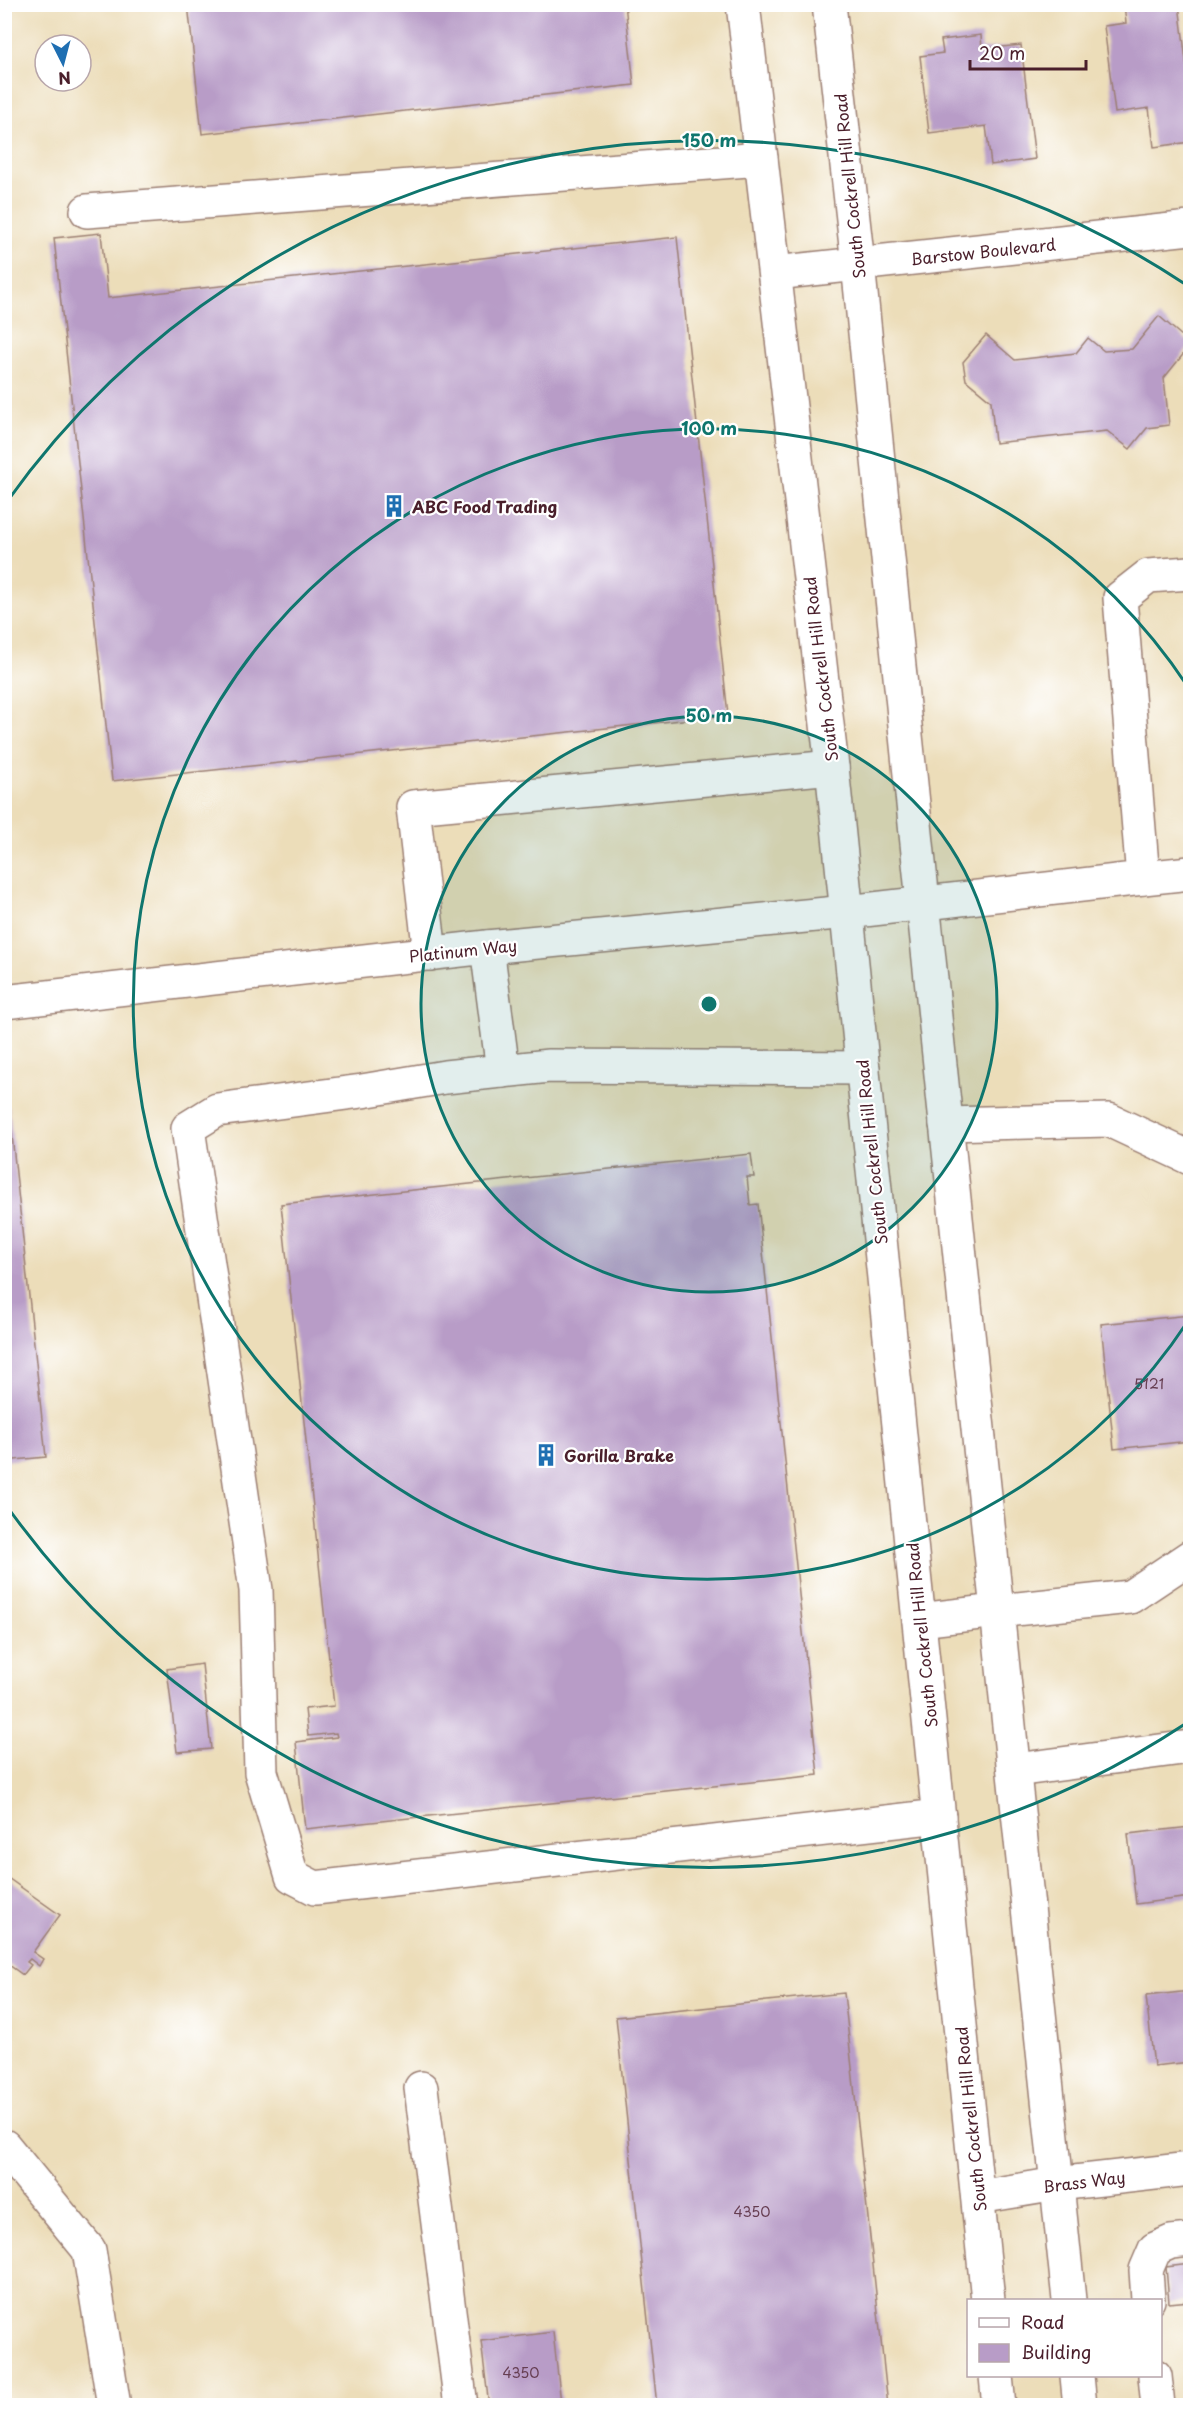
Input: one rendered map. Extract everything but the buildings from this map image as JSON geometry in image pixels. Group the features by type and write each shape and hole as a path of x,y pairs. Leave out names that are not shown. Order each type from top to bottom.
{"main road":[{"name":"South Cockrell Hill Road","path":"743,4 832,767 988,2299"},
{"name":"South Cockrell Hill Road","path":"829,4 858,264 1069,2299"},
{"path":"87,211 761,159"},
{"name":"Barstow Boulevard","path":"775,273 1191,228"},
{"path":"1143,878 1120,598 1148,576 1191,573"},
{"path":"430,954 413,807 832,767"},
{"name":"Platinum Way","path":"4,1002 487,947 847,912 1191,873"},
{"path":"487,947 503,1071"},
{"path":"863,1068 549,1066 446,1077 362,1091 217,1110 188,1128 256,1590 261,1772 292,1876 315,1888 326,1887 939,1816"},
{"path":"946,1124 1109,1120 1191,1158"},
{"path":"919,1620 1130,1597 1191,1557"},
{"path":"1015,1770 1191,1747"},
{"path":"421,2088 461,2406"},
{"path":"4,2146 89,2250 114,2406"},
{"name":"Brass Way","path":"978,2197 1058,2184 1191,2169"},
{"path":"1148,2299 1146,2270 1155,2249 1171,2242 1191,2240"},
{"path":"996,2377 999,2406"},
{"path":"1077,2377 1080,2406"},
{"path":"1155,2377 1158,2406"}],"place":[{"name":"ABC Food Trading","path":"394,506"},
{"name":"Gorilla Brake","path":"546,1455"}]}
